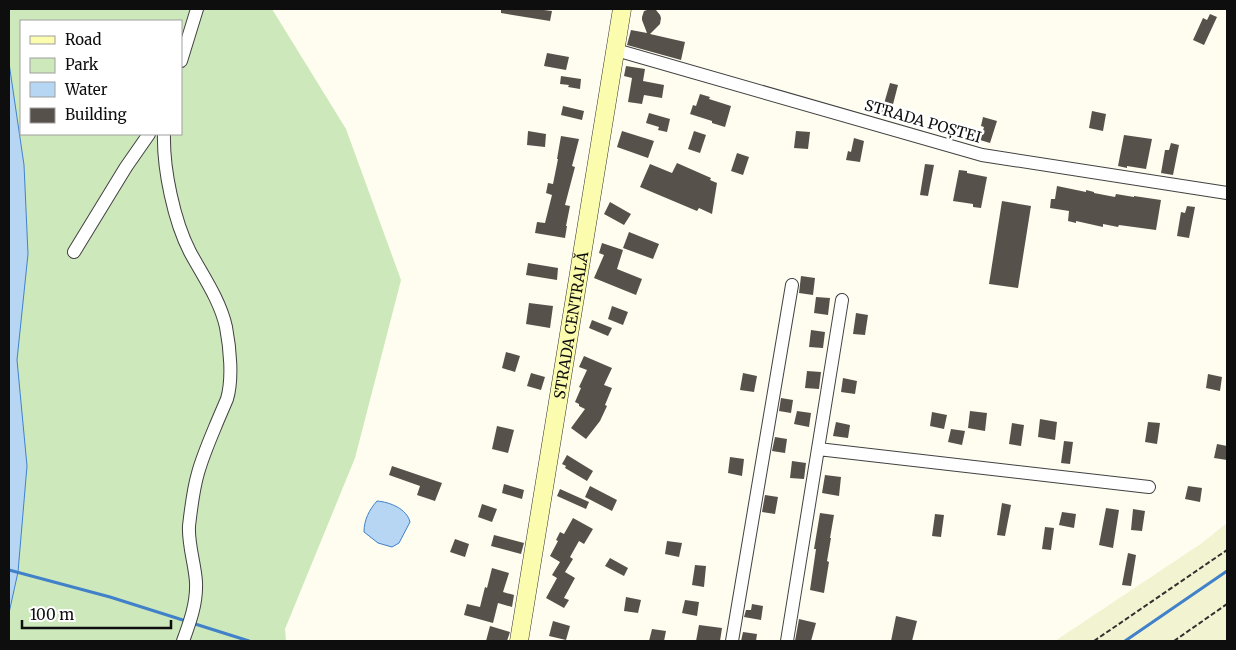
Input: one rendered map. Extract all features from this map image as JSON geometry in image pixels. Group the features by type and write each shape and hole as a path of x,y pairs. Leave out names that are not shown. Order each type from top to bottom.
{"main road":[{"name":"STRADA CENTRALĂ","path":"519,641 622,9"}],"street":[{"path":"182,58 197,9"},
{"name":"STRADA POȘTEI","path":"616,50 982,155 1227,193"},
{"path":"74,252 126,167 148,135"},
{"path":"164,135 165,159 179,225 220,309 226,327 229,350 230,377 227,398 197,475 192,505 189,528 196,582 195,604 183,641"},
{"path":"732,641 792,285"},
{"path":"787,641 842,300"},
{"path":"818,449 1150,487"}],"path":[{"path":"1094,641 1227,550"},
{"path":"1174,641 1227,604"}],"green space":[{"path":"9,9 272,9 346,129 401,280 355,458 285,629 286,641 9,641 9,613 18,572 27,466 17,360 28,254 24,165 9,63"},
{"path":"1227,523 1227,641 1055,641 1202,543"}],"water":[{"path":"9,63 24,165 28,254 17,360 27,466 18,572 9,613"},
{"path":"377,501 387,503 402,510 410,522 399,543 392,547 378,543 364,532 367,515"}],"building":[{"path":"501,9 552,11 550,21 501,13"},
{"path":"656,10 661,18 660,24 650,34 685,42 681,60 627,45 631,30 647,33 642,17 644,11"},
{"path":"1210,14 1217,17 1204,45 1193,40 1203,18 1207,20"},
{"path":"547,53 569,57 566,70 544,66"},
{"path":"626,66 645,69 643,81 664,85 662,98 644,95 642,104 628,102 632,78 624,76"},
{"path":"561,76 581,79 580,89 560,84"},
{"path":"890,83 898,85 890,116 881,114"},
{"path":"700,94 731,106 725,127 690,114 693,105 696,106"},
{"path":"563,106 584,111 582,120 561,115"},
{"path":"1092,111 1106,114 1103,131 1089,128"},
{"path":"649,113 670,119 667,132 658,130 659,127 646,123"},
{"path":"983,117 997,121 990,143 980,140 984,127 981,126"},
{"path":"528,131 546,134 545,147 527,145"},
{"path":"622,131 654,141 648,158 617,147"},
{"path":"694,131 706,135 700,153 688,149"},
{"path":"796,131 810,132 808,149 794,148"},
{"path":"1124,135 1152,139 1146,169 1118,166"},
{"path":"561,136 579,139 572,166 575,167 565,205 570,206 565,238 535,233 537,222 545,223 552,195 546,193 548,183 553,184"},
{"path":"854,138 864,141 860,162 846,160 848,151 851,152"},
{"path":"1171,143 1179,145 1173,175 1161,173 1165,150 1169,150"},
{"path":"737,153 749,157 743,175 731,171"},
{"path":"677,163 711,178 710,180 717,183 712,214 699,208 697,211 640,187 650,164 672,173"},
{"path":"925,164 934,165 928,196 920,195"},
{"path":"959,170 987,177 981,208 973,207 973,204 953,201"},
{"path":"1057,186 1115,197 1116,194 1161,200 1156,230 1103,224 1103,227 1068,221 1069,211 1050,208 1051,199 1055,199"},
{"path":"1002,201 1031,206 1018,288 989,284"},
{"path":"610,202 631,214 624,225 604,214"},
{"path":"1187,206 1195,207 1189,238 1177,236 1181,212 1185,213"},
{"path":"629,232 659,244 653,259 623,248"},
{"path":"602,243 623,250 617,269 642,279 636,295 594,278 604,255 599,253"},
{"path":"528,263 558,268 557,280 526,275"},
{"path":"801,276 815,278 813,295 799,293"},
{"path":"816,297 830,298 828,315 814,313"},
{"path":"529,303 553,306 550,328 526,324"},
{"path":"612,306 628,312 623,325 608,319"},
{"path":"856,313 868,315 865,335 853,334"},
{"path":"592,320 612,328 608,336 589,328"},
{"path":"811,330 825,332 823,348 809,347"},
{"path":"506,352 520,356 515,372 502,368"},
{"path":"584,356 612,368 604,385 612,388 605,405 607,406 600,421 586,439 571,428 585,409 575,402 581,388 579,387 587,370 579,367"},
{"path":"807,371 821,372 819,389 805,388"},
{"path":"531,373 545,377 541,390 527,386"},
{"path":"743,373 757,376 754,392 740,390"},
{"path":"1208,374 1222,377 1220,391 1206,388"},
{"path":"843,378 857,381 855,394 841,392"},
{"path":"781,398 793,400 791,413 779,411"},
{"path":"797,411 811,413 809,427 794,424"},
{"path":"970,411 987,413 985,431 968,428"},
{"path":"932,412 947,415 944,429 930,426"},
{"path":"1040,419 1057,422 1055,440 1038,437"},
{"path":"836,422 850,425 848,438 833,436"},
{"path":"1148,422 1160,423 1157,444 1145,442"},
{"path":"1012,423 1024,425 1021,446 1009,444"},
{"path":"497,426 514,430 508,453 492,449"},
{"path":"951,429 965,431 962,445 948,442"},
{"path":"775,437 787,439 785,453 772,451"},
{"path":"1064,441 1073,442 1070,464 1061,463"},
{"path":"1217,444 1227,446 1227,460 1214,458"},
{"path":"567,455 593,471 587,481 565,468 566,466 562,464"},
{"path":"730,457 744,459 742,476 728,473"},
{"path":"792,461 806,463 804,479 790,478"},
{"path":"392,466 442,483 435,501 417,495 420,486 389,475"},
{"path":"825,475 841,477 839,496 822,493"},
{"path":"504,484 524,490 522,499 502,493"},
{"path":"590,486 617,500 612,511 585,497"},
{"path":"1188,486 1202,488 1200,502 1185,499"},
{"path":"560,489 589,502 586,509 557,496"},
{"path":"765,495 778,497 775,514 762,512"},
{"path":"1002,503 1011,505 1005,536 997,535"},
{"path":"482,504 497,509 492,522 478,517"},
{"path":"1106,508 1119,510 1113,548 1099,545"},
{"path":"1133,509 1145,511 1142,531 1131,530"},
{"path":"1062,512 1076,514 1074,528 1059,525"},
{"path":"820,513 834,515 824,593 810,590"},
{"path":"935,514 944,515 941,537 932,536"},
{"path":"573,518 593,529 584,544 579,541 570,557 573,559 565,572 575,578 564,598 569,600 564,608 546,598 557,578 552,575 560,562 550,556 558,541 556,540 560,532 564,534"},
{"path":"1045,527 1054,528 1051,550 1042,549"},
{"path":"494,535 524,543 521,554 491,546"},
{"path":"455,539 469,544 465,557 450,552"},
{"path":"667,541 682,543 679,557 665,554"},
{"path":"1128,553 1136,555 1131,586 1122,585"},
{"path":"610,558 628,568 624,576 605,566"},
{"path":"695,565 706,566 704,587 692,585"},
{"path":"492,568 509,573 503,592 514,595 512,607 498,603 493,623 464,615 467,604 480,607"},
{"path":"626,597 641,600 638,613 624,611"},
{"path":"685,600 699,602 697,616 682,613"},
{"path":"752,604 763,606 761,620 744,617 746,610 751,610"},
{"path":"896,616 917,621 912,641 891,641"},
{"path":"799,619 816,623 811,641 795,641"},
{"path":"553,621 570,626 566,640 549,636"},
{"path":"699,625 722,628 720,641 696,641"},
{"path":"490,626 510,632 507,641 486,641"},
{"path":"652,629 666,631 664,641 649,641"},
{"path":"743,632 757,634 756,641 741,641"}],"waterway":[{"path":"9,570 110,597 186,621"},
{"path":"1125,641 1227,571"},
{"path":"192,623 249,641"}]}
